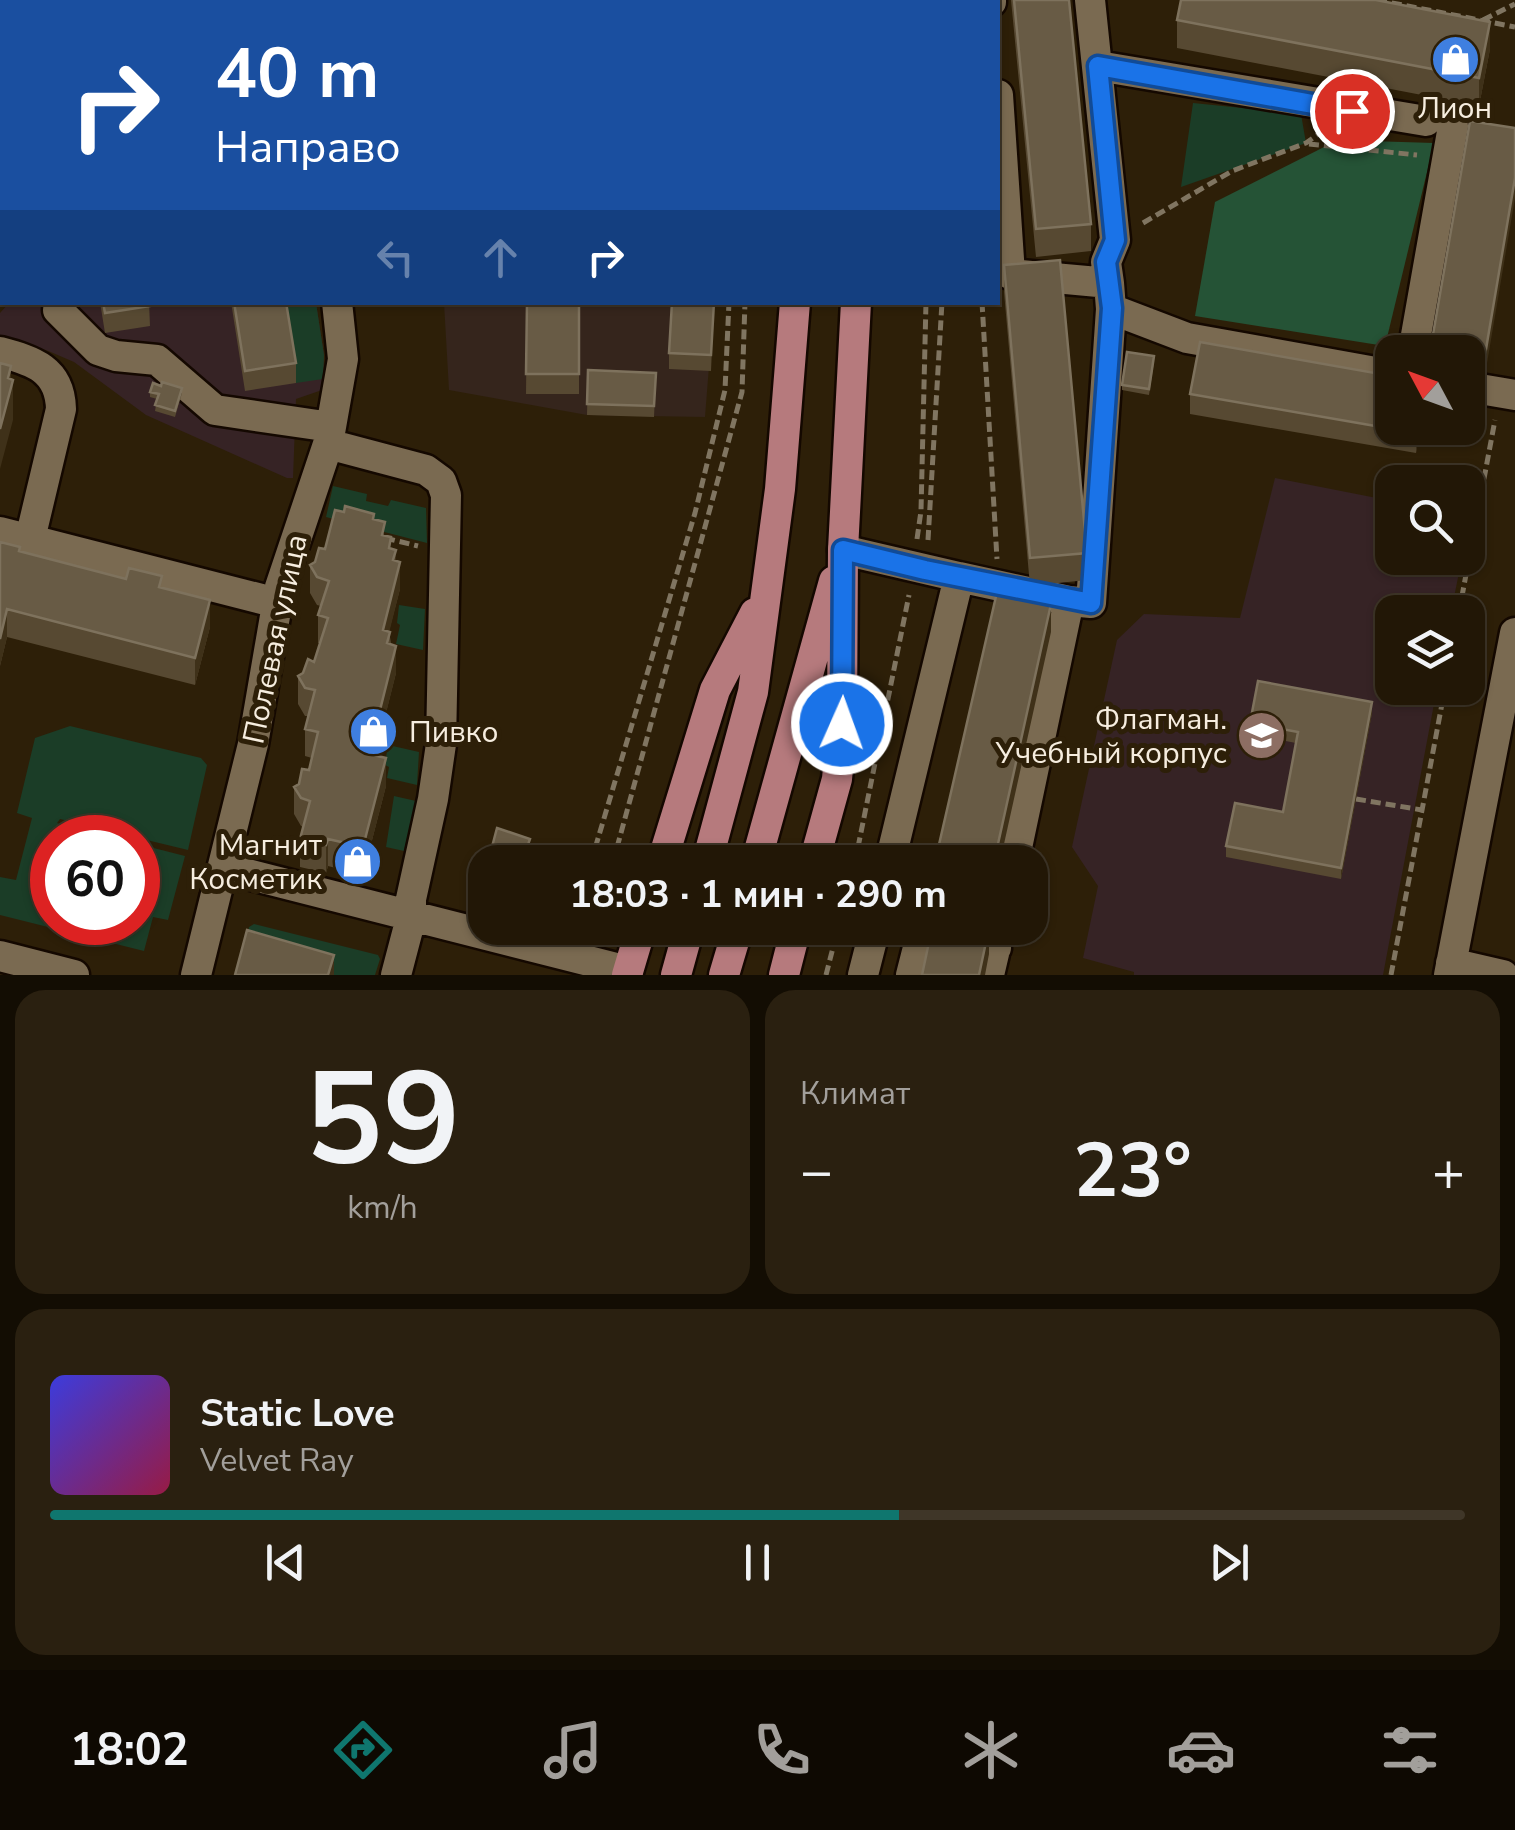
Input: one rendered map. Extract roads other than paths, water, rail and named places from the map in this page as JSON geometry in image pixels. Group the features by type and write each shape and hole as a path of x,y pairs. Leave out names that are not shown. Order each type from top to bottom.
{"main road":[{"path":"711,845 753,692 780,489 795,305"},
{"path":"819,845 837,780 842,724 843,550 856,305"},
{"path":"761,845 843,550"},
{"path":"667,845 716,690 766,592"},
{"path":"627,973 636,945"},
{"path":"676,975 684,945"},
{"path":"724,975 733,945"},
{"path":"784,975 792,945"}],"street":[{"path":"843,550 1091,603 1110,296 1106,262 1115,240 1090,0"},
{"path":"1098,66 1439,124 1447,158 1416,335"},
{"path":"1000,125 1010,274 1110,296 1187,338 1375,371"},
{"name":"Полевая улица","path":"196,975 253,744 276,602 330,436 342,359 337,305"},
{"path":"58,310 98,350 156,360 215,410 330,436 426,470 441,480 446,495 441,744 396,975"},
{"path":"0,352 41,365 55,380 62,409 15,536 276,602"},
{"path":"894,845 958,577"},
{"path":"990,623 998,586"},
{"path":"1018,845 1069,601"},
{"path":"1504,975 1450,969 1504,759 1515,633"},
{"path":"224,868 627,973"},
{"path":"863,975 870,945"},
{"path":"911,975 919,945"},
{"path":"0,956 74,975"}],"place":[{"name":"Лион","path":"1455,59"},
{"name":"Пивко","path":"374,732"},
{"name":"Флагман. Учебный корпус","path":"1262,736"},
{"name":"Магнит Косметик","path":"357,862"}]}
